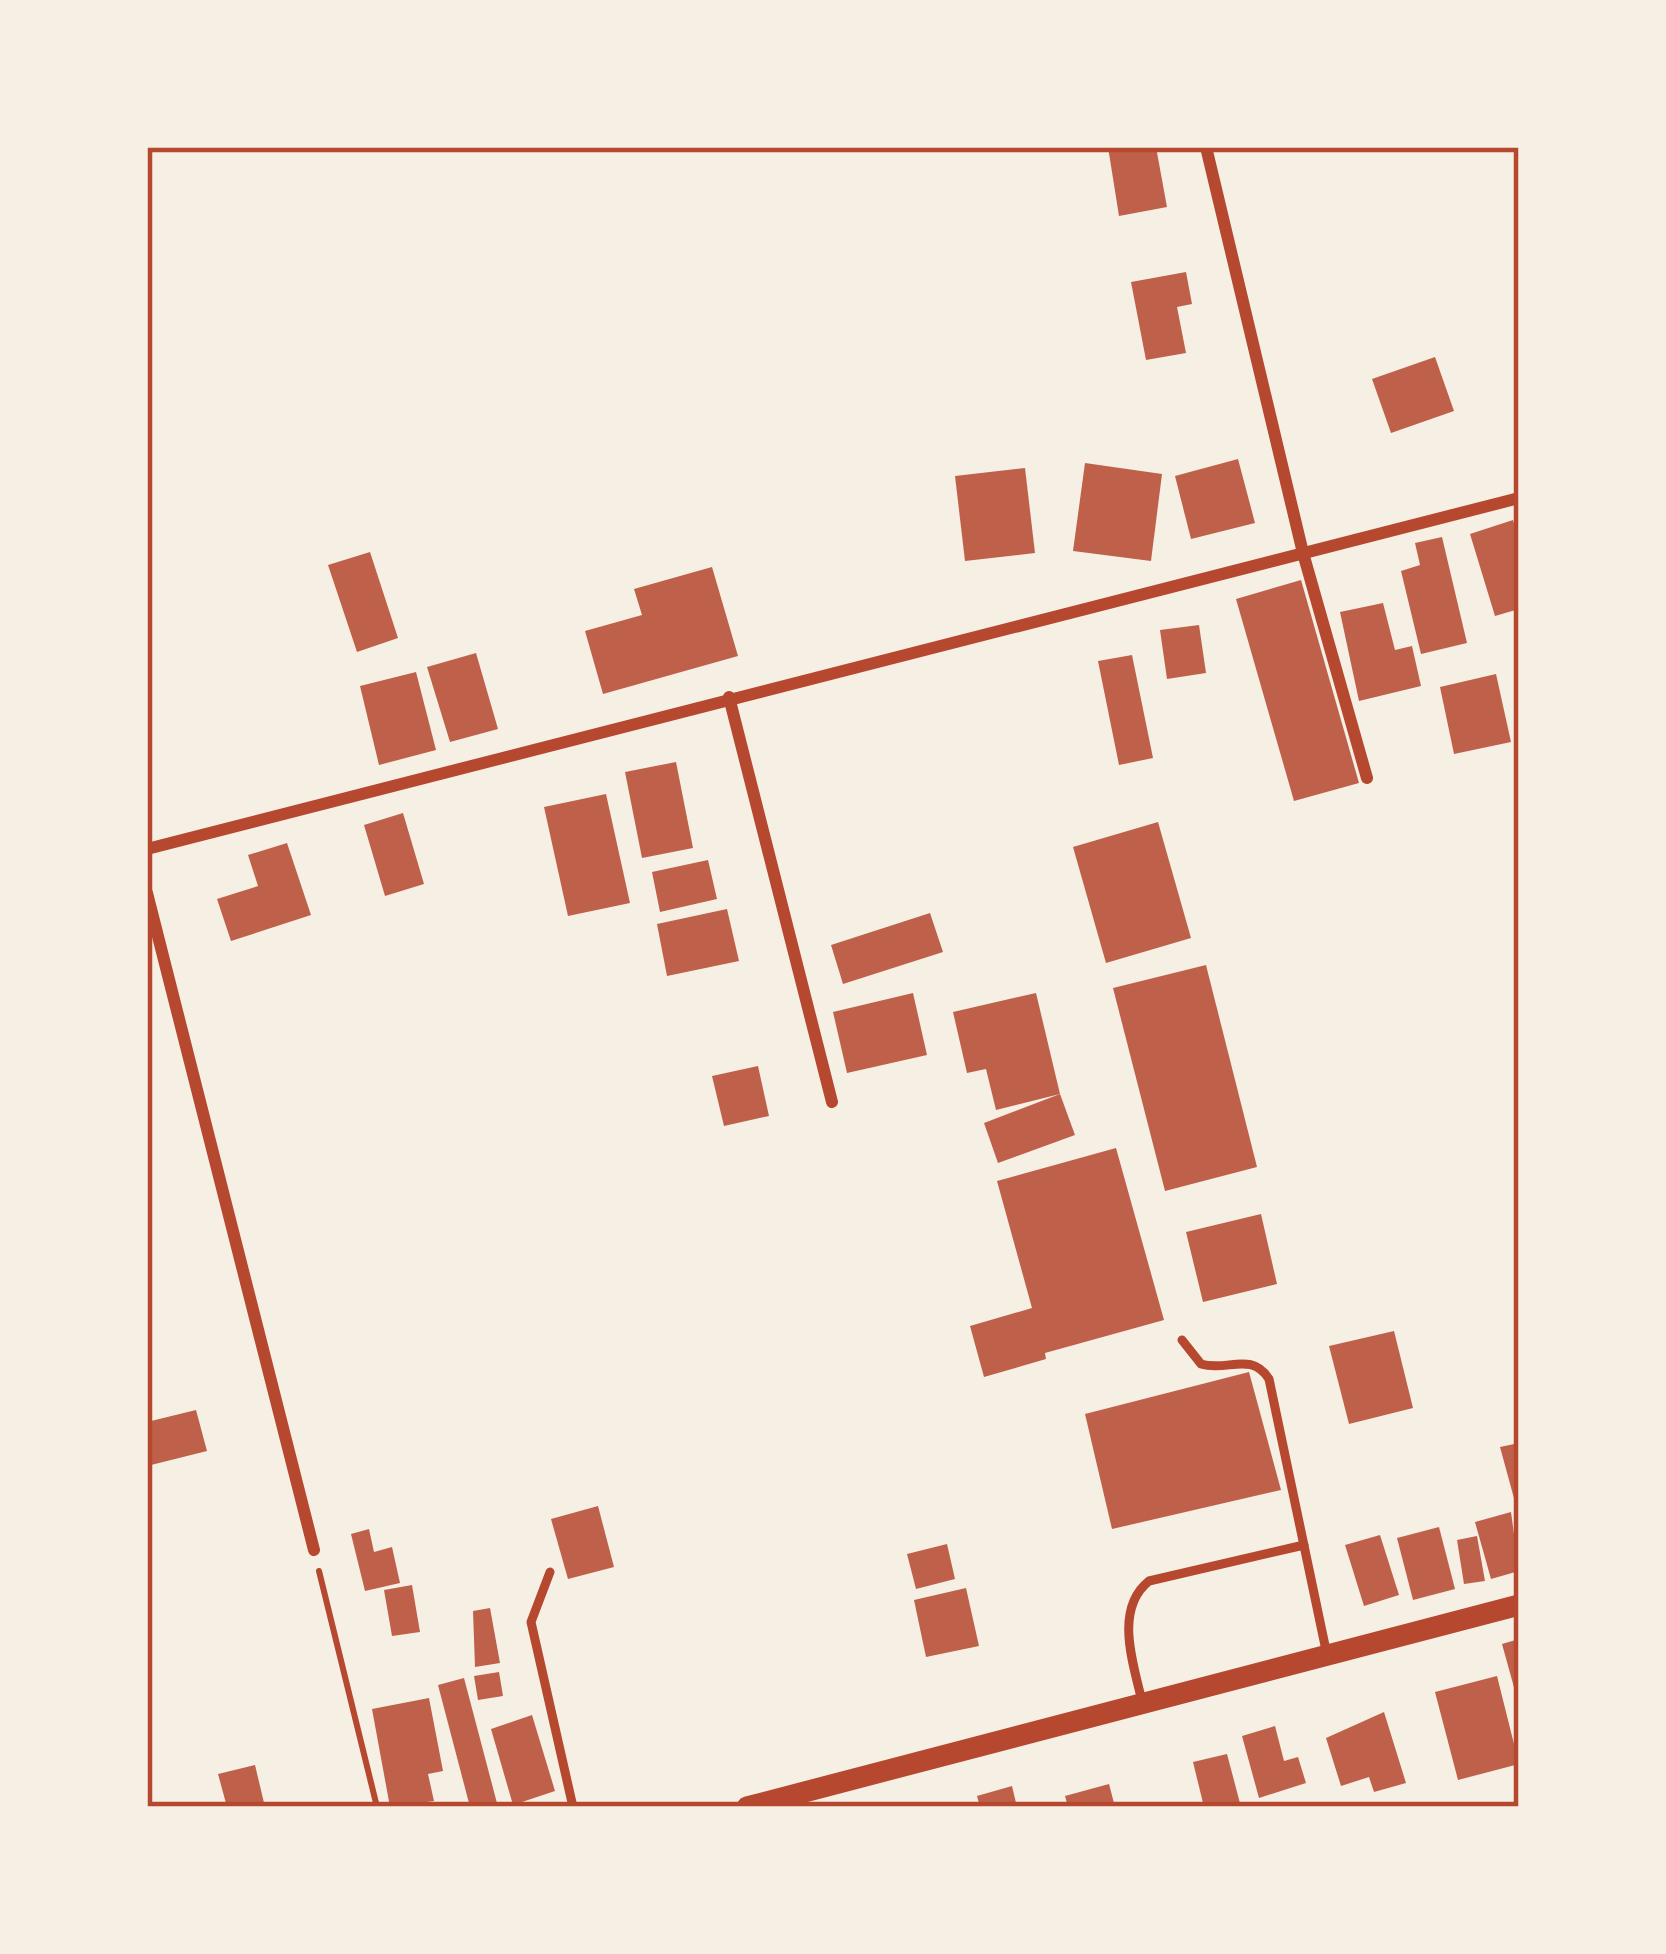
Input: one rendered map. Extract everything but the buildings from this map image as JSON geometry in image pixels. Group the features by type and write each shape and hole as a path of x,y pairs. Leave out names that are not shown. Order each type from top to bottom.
{"street":[{"path":"1206,147 1303,553 1367,778"},
{"path":"147,849 1519,498"},
{"path":"729,697 832,1102"},
{"path":"147,893 314,1550"},
{"path":"747,1807 1519,1605"}],"lane":[{"path":"1183,1340 1201,1364 1250,1363 1261,1366 1269,1379 1327,1655"},
{"path":"1142,1704 1128,1614 1133,1594 1149,1581 1304,1545"},
{"path":"550,1572 531,1622 573,1807"}],"path":[{"path":"314,1550 377,1807"}]}
